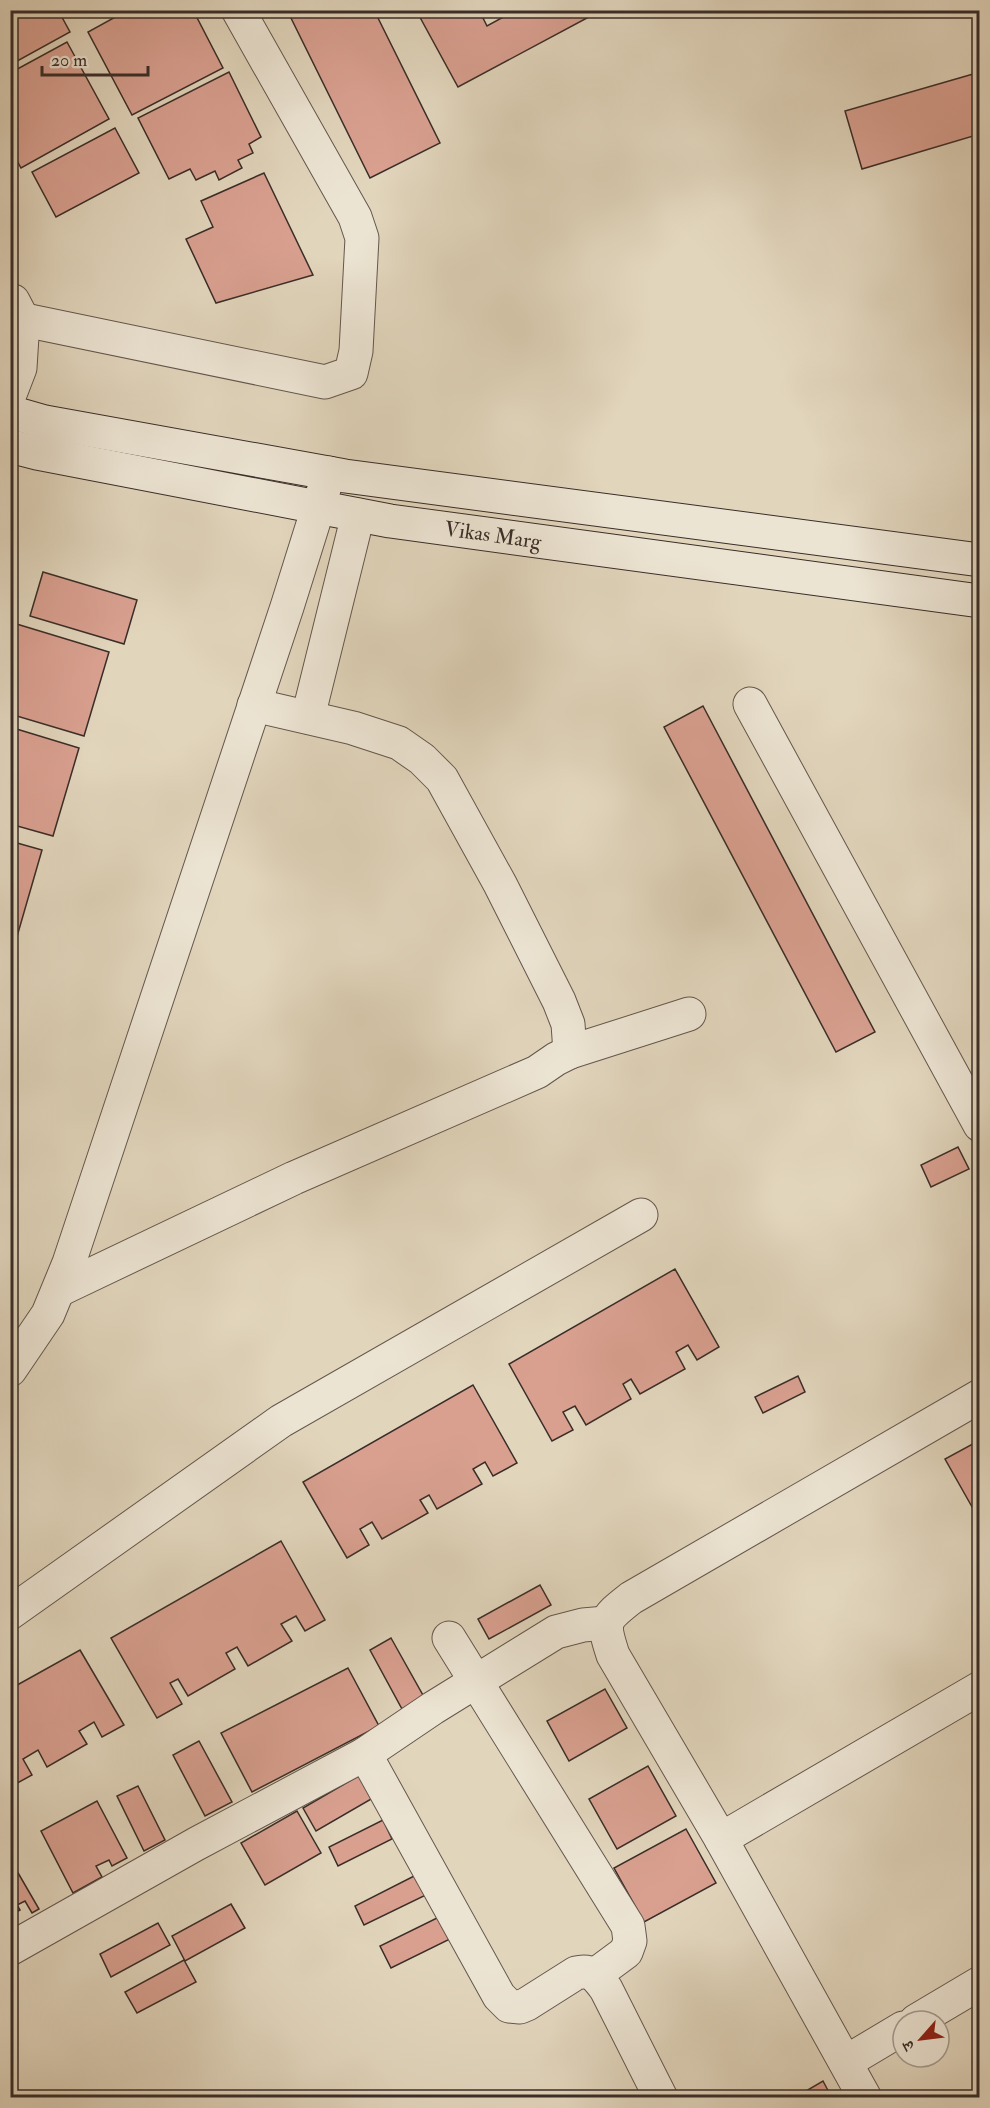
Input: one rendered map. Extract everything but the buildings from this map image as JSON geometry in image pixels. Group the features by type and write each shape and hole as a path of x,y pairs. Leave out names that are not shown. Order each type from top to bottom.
{"street":[{"path":"10,394 20,368 15,312 325,382 351,373 356,351 362,238 360,228 356,217 238,10"},
{"name":"Vikas Marg","path":"10,412 45,422 329,473 980,560"},
{"name":"Vikas Marg","path":"10,446 358,515 980,601"},
{"path":"10,1370 48,1314 59,1290 147,1030 329,473"},
{"path":"308,717 358,515"},
{"path":"750,704 980,1125"},
{"path":"254,705 308,717 399,743 422,759 442,779 500,885 559,1001 568,1024 570,1052"},
{"path":"59,1290 294,1178 537,1072 570,1052 689,1014"},
{"path":"10,1613 281,1421 641,1215"},
{"path":"866,2097 721,1839 613,1655 605,1630 606,1623 613,1612 631,1598 980,1396"},
{"path":"10,1949 196,1844 365,1754 556,1632 583,1625 606,1623"},
{"path":"449,1638 628,1926 630,1941 626,1952 595,1975"},
{"path":"721,1839 980,1688"},
{"path":"365,1754 499,1996 509,2006 520,2007 576,1973 585,1971 595,1975 606,1989 661,2097"},
{"path":"936,2009 980,1983"},
{"path":"846,2062 891,2035"}]}
